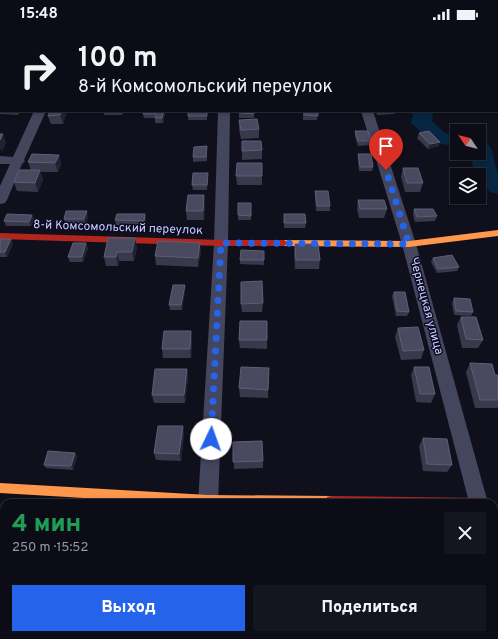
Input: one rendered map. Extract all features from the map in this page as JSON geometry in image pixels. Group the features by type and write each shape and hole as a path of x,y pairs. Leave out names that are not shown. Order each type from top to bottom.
{"street":[{"path":"0,200 40,112"},
{"path":"208,499 221,243 224,112"},
{"name":"Чернецкая улица","path":"367,112 488,499"},
{"path":"0,160 19,160"},
{"name":"8-й Комсомольский переулок","path":"0,236 221,243 409,244 498,233"},
{"path":"0,488 176,499"}],"building":[{"path":"50,112 62,112 60,115 48,116"},
{"path":"144,112 164,112 162,118 155,118 156,114 143,114"},
{"path":"188,112 207,112 207,116 188,116"},
{"path":"254,112 254,114 239,113"},
{"path":"304,112 318,112 318,116 304,115"},
{"path":"257,119 259,129 241,130 239,120"},
{"path":"355,131 368,131 371,141 358,141"},
{"path":"429,131 440,142 430,144 419,133"},
{"path":"242,141 261,141 262,150 242,151"},
{"path":"207,146 206,157 193,157 194,147"},
{"path":"32,154 59,155 55,163 28,162"},
{"path":"358,154 371,154 373,167 360,167"},
{"path":"237,163 262,163 262,176 236,176"},
{"path":"403,168 418,168 423,183 407,183"},
{"path":"19,170 40,170 35,183 14,182"},
{"path":"193,173 208,173 207,185 192,185"},
{"path":"315,191 328,191 330,206 317,206"},
{"path":"188,195 204,195 203,211 186,211"},
{"path":"358,200 384,200 387,209 360,209"},
{"path":"238,203 251,203 251,216 238,215"},
{"path":"414,209 433,209 437,216 417,217"},
{"path":"66,211 87,211 84,219 64,219"},
{"path":"7,214 32,215 29,222 4,221"},
{"path":"117,214 145,214 144,221 115,220"},
{"path":"284,214 305,214 306,223 284,223"},
{"path":"108,238 135,238 132,252 117,252 116,257 104,257"},
{"path":"0,239 11,239 5,252 0,252"},
{"path":"158,241 200,243 198,258 155,256"},
{"path":"73,243 86,243 82,257 68,257"},
{"path":"295,244 318,244 320,260 296,260"},
{"path":"241,250 264,251 264,260 240,260"},
{"path":"452,255 459,267 438,269 433,258"},
{"path":"262,281 263,303 241,304 241,282"},
{"path":"173,285 185,285 181,305 169,305"},
{"path":"394,292 405,292 409,312 397,311"},
{"path":"454,298 470,299 473,312 456,311"},
{"path":"461,317 476,317 483,340 466,339"},
{"path":"240,321 267,321 267,340 239,340"},
{"path":"418,327 424,350 403,351 398,328"},
{"path":"164,331 191,331 190,349 162,349"},
{"path":"470,363 492,364 495,375 498,375 498,400 480,400"},
{"path":"241,367 269,368 268,390 239,388"},
{"path":"414,367 429,367 435,394 420,394"},
{"path":"155,369 187,369 184,395 152,395"},
{"path":"158,426 183,426 179,454 154,453"},
{"path":"423,438 447,439 452,465 427,464"},
{"path":"262,441 263,461 233,462 233,442"},
{"path":"48,451 75,453 71,466 44,465"}],"waterway":[{"path":"421,112 423,114 421,123 439,138 450,140"},
{"path":"483,160 486,171 498,187"}],"traffic: slow":[{"path":"284,243 409,244 498,233"},
{"path":"0,488 191,499"}],"traffic: jam":[{"path":"0,236 221,243 284,243"}],"route":[{"path":"211,439 221,243 409,244 386,170"}]}
